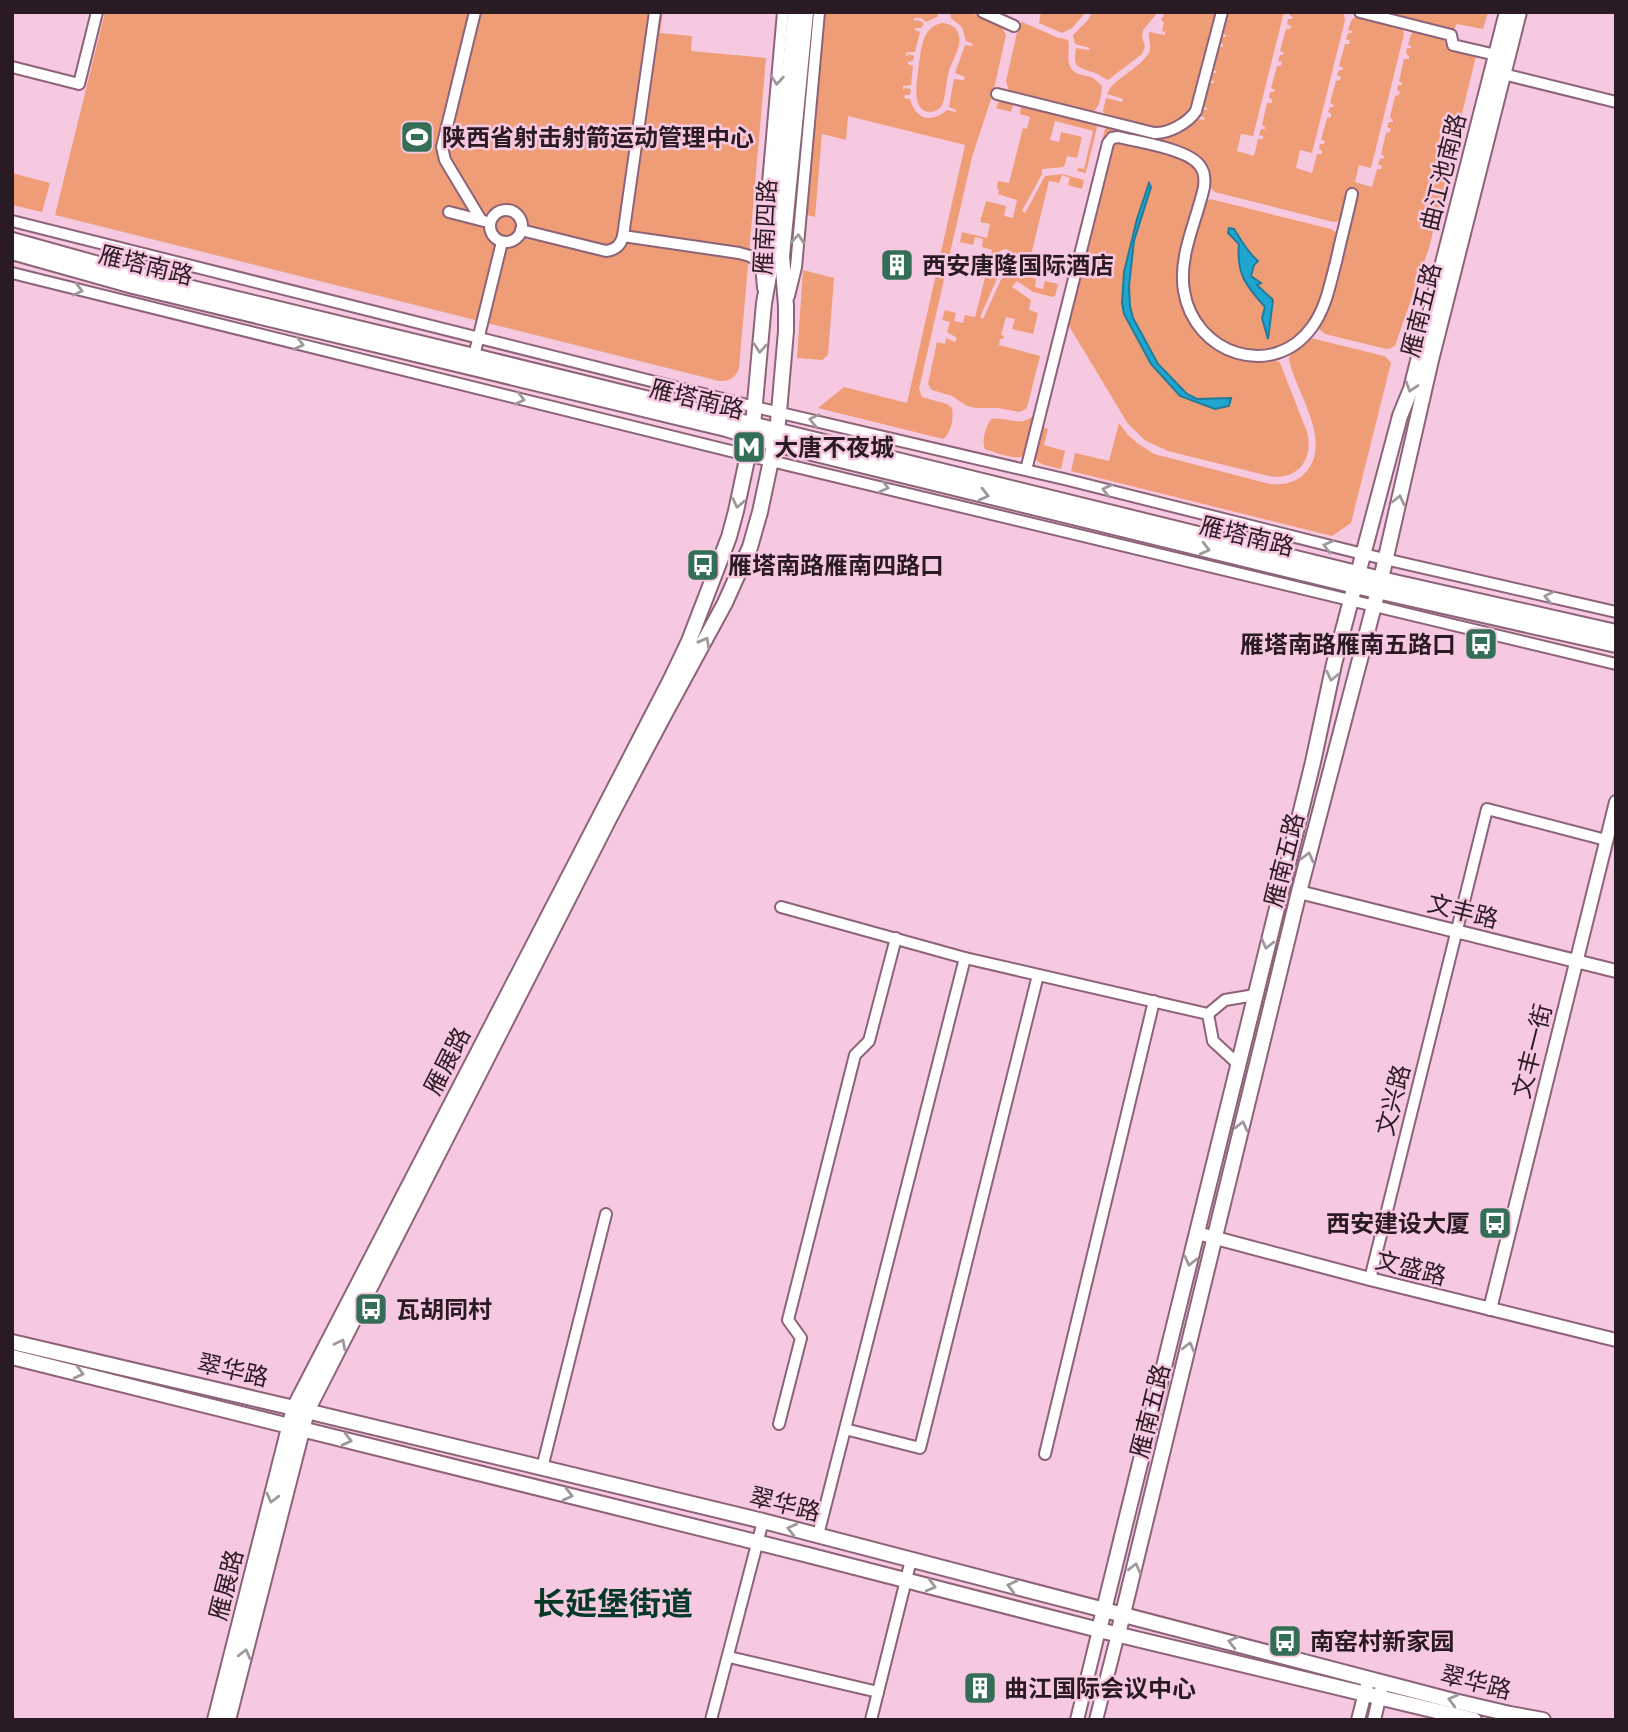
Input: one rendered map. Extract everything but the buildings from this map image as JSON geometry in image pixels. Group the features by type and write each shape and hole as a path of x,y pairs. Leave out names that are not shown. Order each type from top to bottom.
{"main road":[{"name":"雁南四路","path":"753,430 795,12"},
{"name":"雁南四路","path":"776,438 786,331 782,256 806,12"},
{"name":"曲江池南路","path":"1355,586 1400,416 1411,389 1507,12"},
{"name":"雁南五路","path":"1118,1634 1299,892 1379,585 1431,360 1519,12"},
{"name":"雁塔南路","path":"12,240 138,275 474,356 776,438 1061,507 1355,586 1379,585 1616,632"},
{"name":"雁塔南路","path":"12,252 133,286 753,430"},
{"name":"雁展路","path":"228,1720 300,1410 689,641 729,537 753,430"},
{"name":"雁展路","path":"300,1410 725,603 750,547 776,438"},
{"name":"雁塔南路","path":"1379,585 1616,645"},
{"name":"雁南五路","path":"1099,1630 1355,586"},
{"name":"翠华路","path":"12,1342 763,1521 1383,1682 1544,1720"},
{"name":"翠华路","path":"12,1357 758,1542 1099,1630 1474,1720"},
{"name":"雁展路","path":"215,1720 296,1427"}],"street":[{"path":"12,67 79,84 97,12"},
{"path":"449,212 486,221 503,210 510,211 520,218 521,230 519,236 509,242 502,242 492,234 486,221 445,160 442,147 475,12"},
{"path":"521,230 606,251 621,243 655,12"},
{"path":"764,303 761,263 783,12"},
{"path":"786,306 796,267 819,12"},
{"path":"983,12 1014,26"},
{"path":"997,94 1154,133 1163,132 1188,120 1196,111 1222,12"},
{"path":"1360,12 1451,35 1453,45 1496,55"},
{"path":"1503,74 1616,102"},
{"path":"1026,470 1108,143 1112,138 1118,137 1176,151 1194,159 1202,167 1204,187 1183,269 1185,300 1194,320 1206,335 1223,347 1242,355 1262,356 1281,352 1302,338 1315,322 1324,304 1352,194"},
{"path":"12,221 755,407 1026,470 1363,555 1616,612"},
{"path":"623,236 739,253 761,263"},
{"path":"474,356 502,242"},
{"path":"12,273 1056,529 1355,586 1373,605 1616,664"},
{"path":"1056,529 1067,480"},
{"name":"文丰一街","path":"1490,1309 1616,802"},
{"name":"文兴路","path":"1370,1279 1487,809 1606,840"},
{"name":"文丰路","path":"1299,892 1616,971"},
{"path":"781,906 965,958 1208,1014"},
{"path":"779,1424 801,1338 788,1320 855,1055 869,1041 896,938"},
{"path":"818,1535 965,958"},
{"path":"845,1429 920,1448 1038,975"},
{"path":"1208,1014 1225,1000 1255,995"},
{"path":"1045,1454 1154,1001"},
{"path":"1208,1014 1213,1041 1238,1064"},
{"path":"542,1468 606,1214"},
{"name":"文盛路","path":"1197,1233 1616,1340"},
{"path":"712,1720 763,1521"},
{"path":"871,1720 911,1560"},
{"name":"雁南五路","path":"1077,1720 1099,1630"},
{"name":"雁南五路","path":"1096,1720 1118,1634"},
{"path":"729,1657 878,1692"},
{"path":"1368,1678 1374,1720"},
{"path":"1358,1720 1383,1682"}],"shaded area":[{"name":"陕西省射击射箭运动管理中心","path":"105,12 663,12 660,33 692,36 691,51 766,58 739,368 736,375 726,381 719,381 55,215"},
{"path":"825,12 939,12 937,17 926,22 921,18 914,18 914,23 915,20 924,24 921,28 915,28 920,32 915,52 907,52 906,56 914,56 913,61 908,62 913,66 911,85 903,86 903,90 911,89 910,95 905,95 904,98 910,99 920,115 929,118 947,110 956,112 949,107 954,79 964,80 965,77 955,73 965,45 973,44 966,41 962,27 951,18 950,12 974,14 990,19 997,23 1006,35 993,93 972,157 919,389 922,397 952,408 951,425 943,439 818,408 844,387 907,403 965,145 848,116 846,140 822,134 815,217 807,215"},
{"path":"1041,12 1086,12 1072,28 1062,33 1039,23"},
{"path":"1092,12 1158,12 1143,30 1145,46 1142,54 1108,80 1079,67 1075,59 1076,48 1090,48 1075,44 1073,35"},
{"path":"1165,12 1218,12 1194,106 1186,117 1160,130 1107,117 1103,111 1106,98 1122,102 1123,99 1107,94 1110,88 1148,54 1149,32 1165,35 1162,31 1164,22 1161,20"},
{"path":"1225,12 1284,12 1253,136 1241,134 1237,151 1254,156 1258,139 1263,139 1263,136 1259,135 1261,129 1265,129 1262,125 1267,103 1272,103 1269,97 1270,92 1275,90 1271,88 1277,66 1281,66 1282,62 1278,61 1284,53 1280,51 1286,29 1291,26 1287,24 1288,19 1293,17 1290,12 1341,12 1344,15 1345,20 1312,153 1300,150 1296,168 1312,173 1317,154 1322,154 1320,144 1325,141 1321,140 1327,118 1331,117 1328,112 1334,105 1330,103 1336,81 1341,77 1337,75 1339,70 1343,70 1339,66 1345,44 1350,41 1346,39 1348,33 1352,33 1348,30 1352,19 1358,16 1402,28 1404,34 1371,168 1359,165 1355,182 1372,187 1377,169 1382,166 1378,164 1380,159 1384,158 1381,154 1386,133 1391,129 1387,127 1389,122 1393,122 1390,117 1395,96 1400,92 1397,90 1398,85 1402,85 1399,81 1404,59 1409,59 1406,53 1407,48 1411,48 1408,45 1411,34 1415,31 1442,38 1450,48 1476,56 1429,248 1395,346 1386,349 1325,334 1319,329 1342,219 1333,222 1215,192 1209,186 1205,166 1114,133 1026,455 1012,457 985,449 985,434 991,419 1023,421 1033,416 1105,129 1109,126 1155,137 1197,119 1204,120 1205,118 1199,115 1202,109 1207,110 1203,107 1208,83 1214,83 1209,80 1211,73 1216,73 1212,70 1218,46 1223,47 1223,44 1218,43 1221,36 1226,35 1221,33"},
{"path":"1387,12 1488,12 1483,29 1457,24 1451,30"},
{"path":"1022,22 1068,40 1068,60 1073,70 1093,78 1102,86 1100,101 1094,111 1091,113 1009,91 1006,81 1019,24"},
{"path":"943,23 957,30 959,44 949,71 942,105 930,112 920,107 918,102 920,56 926,34 936,25"},
{"path":"1004,100 1095,123 1097,127 1085,173 1077,171 1078,168 1084,169 1093,131 1055,121 1050,140 1059,142 1061,132 1082,137 1077,158 1067,156 1064,167 1042,169 1042,174 1022,211 1025,213 1045,176 1062,174 1084,180 1082,189 1068,185 1070,178 1062,175 1059,183 1049,181 1026,276 1036,279 1035,287 1043,289 1045,281 1058,284 1055,296 1033,292 1017,281 1012,287 1031,300 1029,310 1038,313 1033,334 1012,329 1015,319 1006,317 1001,335 1004,336 1000,339 999,345 1040,356 1028,404 1026,409 1019,412 967,406 952,396 932,390 928,384 937,342 945,344 946,338 955,342 957,338 947,332 950,322 942,320 945,310 956,313 954,321 963,323 965,315 975,317 992,250 982,247 983,239 975,237 973,245 960,242 962,232 987,238 990,224 980,222 986,201 1006,206 1004,216 1013,218 1017,200 998,194 998,181 1009,183 1023,128 1027,129 1030,117 1020,114 1021,106 1013,105 1011,112 996,108 998,103","holes":["1006,249 1015,258 1015,266 1004,273 983,319 980,317 1000,272 994,266 995,257"]},
{"path":"1118,140 1171,154 1196,165 1201,178 1180,263 1202,336 1280,363 1309,442 1306,459 1296,471 1279,477 1269,476 1168,451 1146,441 1128,424 1069,326 1112,144"},
{"path":"12,173 50,183 42,212 12,205"},
{"path":"1210,199 1331,229 1337,233 1323,295 1307,327 1284,346 1262,352 1227,346 1200,322 1188,295 1188,261 1205,202"},
{"path":"803,270 834,278 828,355 822,360 797,358"},
{"path":"1311,338 1384,356 1391,363 1351,523 1332,536 1071,471 1075,453 1109,461 1119,423 1137,443 1154,454 1270,484 1284,484 1298,479 1313,461 1315,432 1289,360 1297,346"},
{"path":"1041,427 1048,429 1044,445 1065,451 1061,469 1042,464 1034,457"}],"water":[{"path":"1149,183 1151,187 1134,241 1129,286 1133,318 1158,364 1187,394 1197,399 1231,398 1229,406 1215,409 1180,396 1151,364 1124,314 1124,272"},
{"path":"1229,228 1234,229 1258,261 1251,276 1261,283 1257,285 1273,300 1268,339 1262,318 1265,307 1244,278 1239,263 1239,244 1228,233"}],"place":[{"name":"陕西省射击射箭运动管理中心","path":"417,137"},
{"name":"西安唐隆国际酒店","path":"897,265"},
{"name":"大唐不夜城","path":"749,447"},
{"name":"雁塔南路雁南四路口","path":"703,565"},
{"name":"雁塔南路雁南五路口","path":"1481,644"},
{"name":"西安建设大厦","path":"1495,1223"},
{"name":"瓦胡同村","path":"371,1309"},
{"name":"南窑村新家园","path":"1285,1641"},
{"name":"曲江国际会议中心","path":"980,1688"}],"district":[{"name":"长延堡街道","path":"613,1603"}]}
